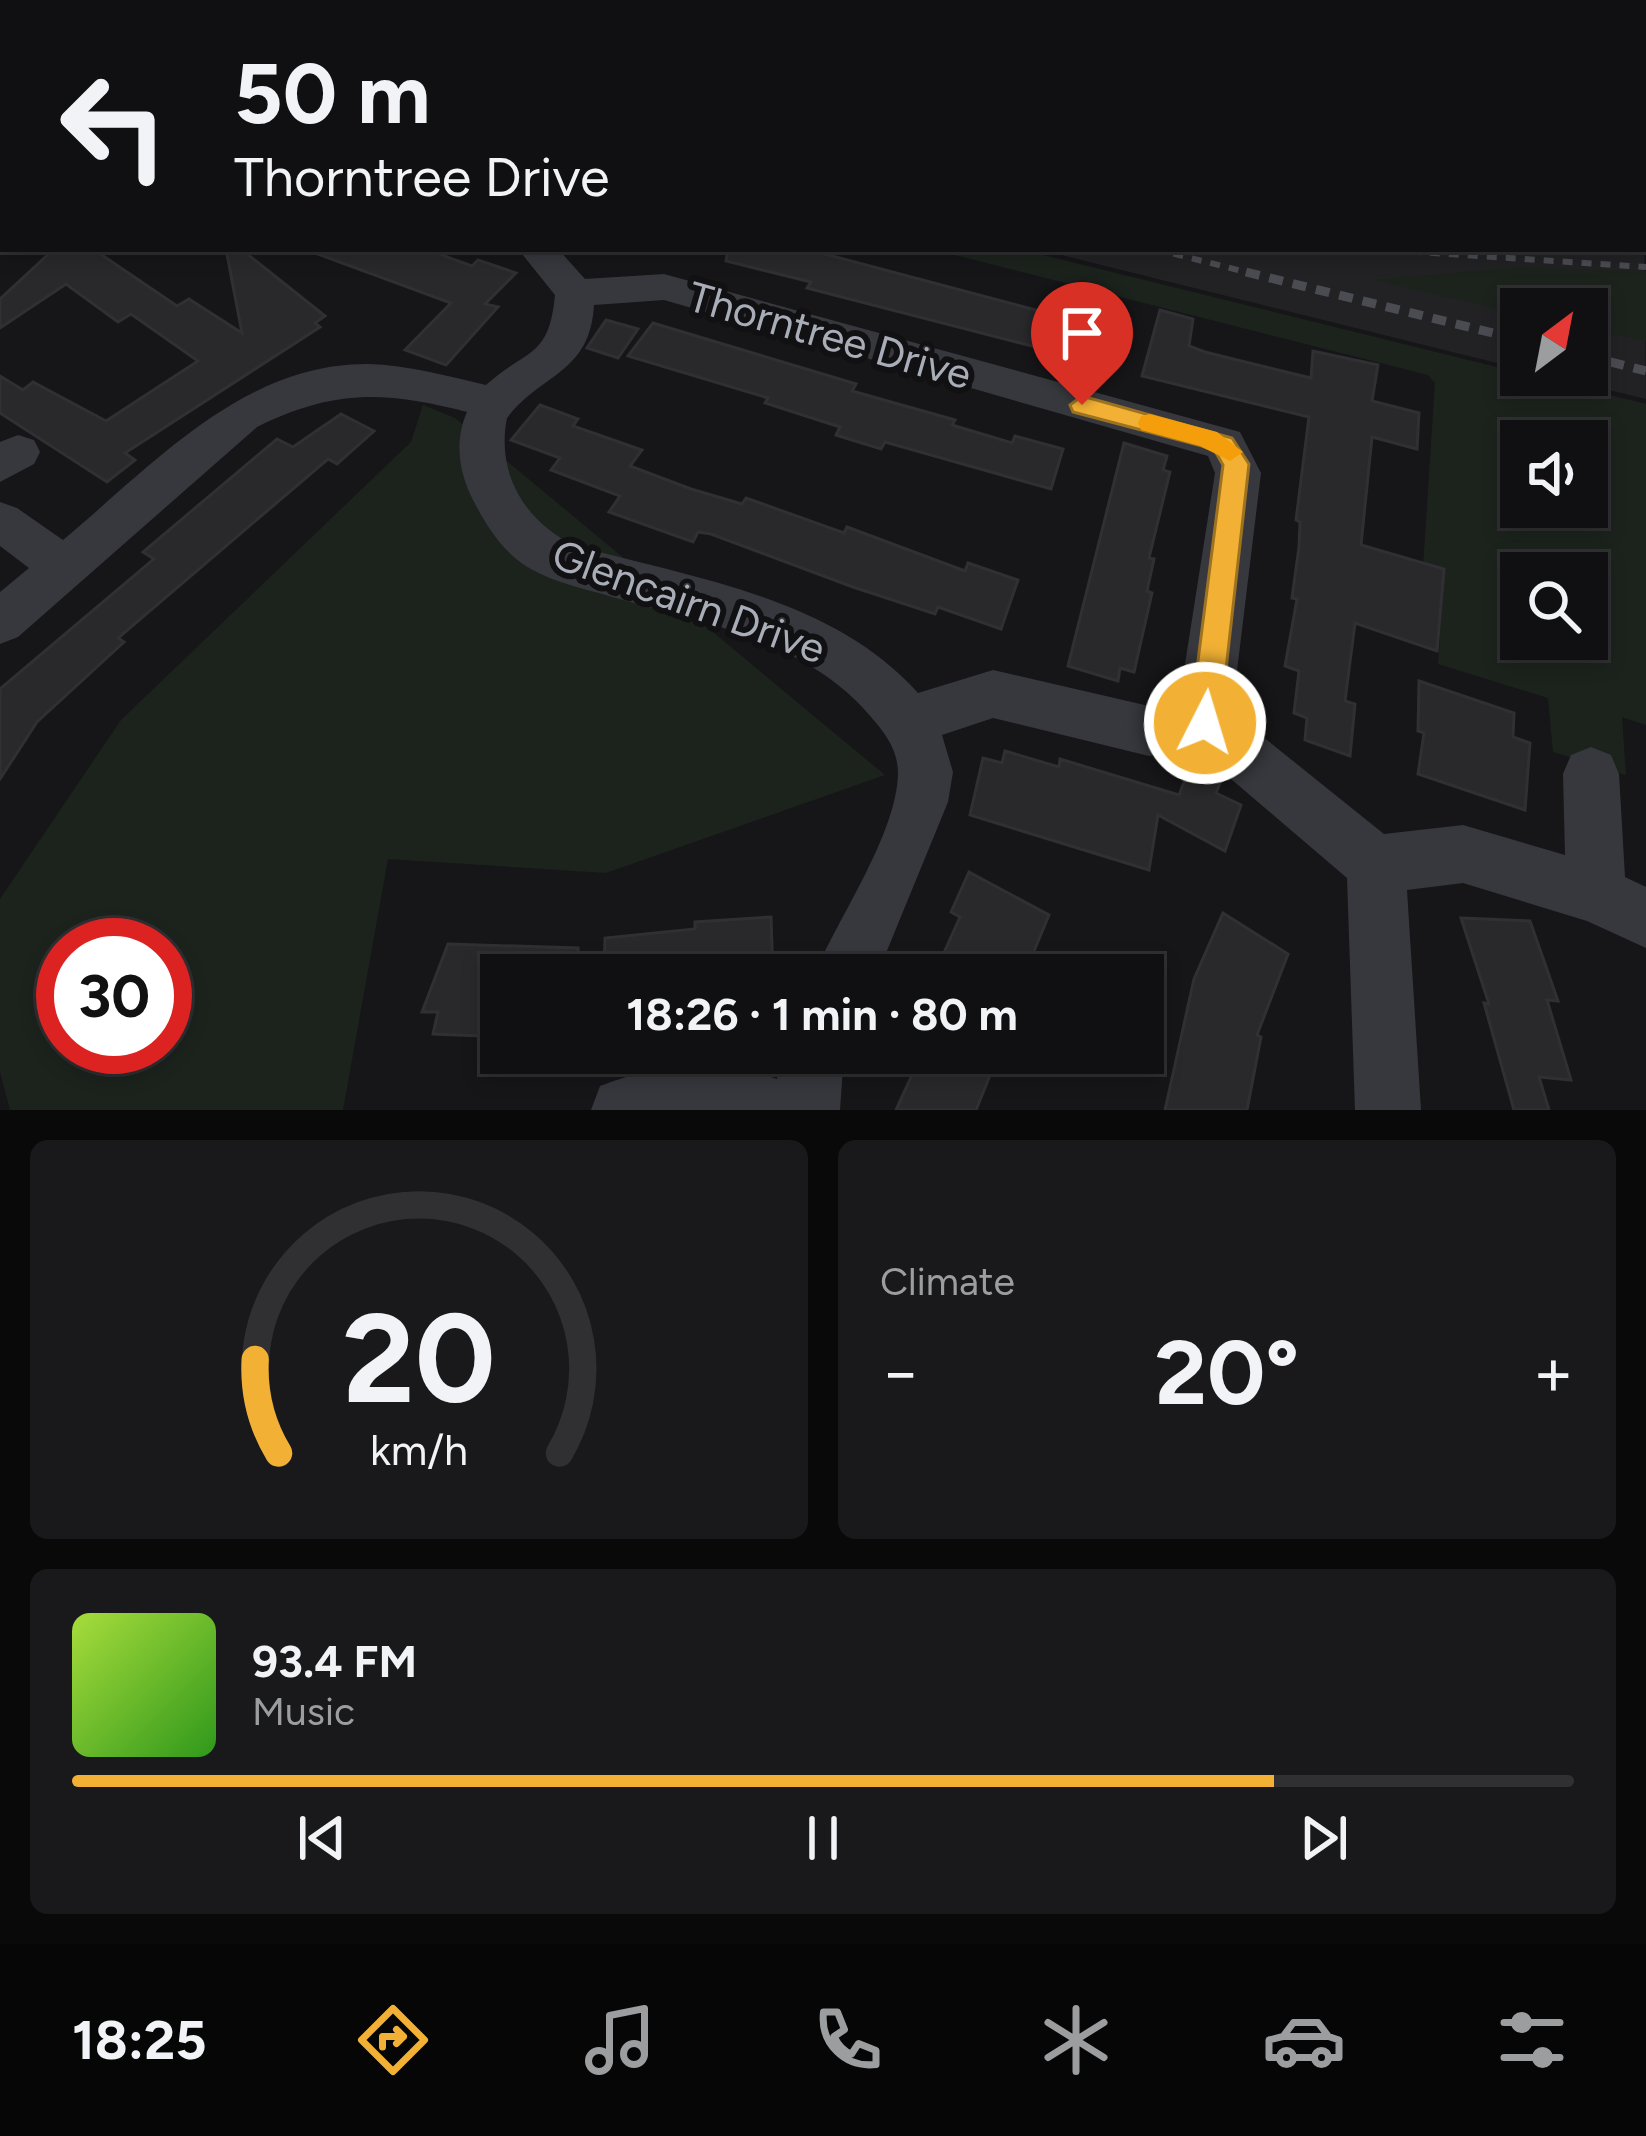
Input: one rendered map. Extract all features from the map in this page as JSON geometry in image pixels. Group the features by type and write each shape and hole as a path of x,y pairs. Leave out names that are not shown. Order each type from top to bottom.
{"street":[{"path":"0,622 242,416 279,396 368,376 493,404 514,380 561,350 571,334 575,293 540,252"},
{"name":"Thorntree Drive","path":"575,293 664,287 1223,444 1238,473 1205,723"},
{"name":"Glencairn Drive","path":"493,404 481,444 489,488 507,517 550,556 814,643 859,667 911,727 926,777 919,807 854,954"},
{"path":"0,521 62,565"},
{"path":"911,727 932,712 993,694 1149,731 1205,723 1375,864 1384,971 1380,1052 1388,1110"},
{"path":"1591,774 1621,906"},
{"path":"1375,864 1463,854 1621,906"},
{"path":"806,1110 810,1074"},
{"path":"624,1110 659,1098 729,1099 771,1110"}],"shaded area":[{"path":"943,252 1031,252 1500,368 1500,396 1608,395 1646,404 1646,725 1622,717 1626,775 1553,752 1548,698 1438,664 1442,608 1421,598 1435,383 1428,375"},
{"path":"1049,252 1644,252 1646,399 1608,390 1608,288 1500,288 1500,364"},
{"path":"1518,267 1646,271 1646,341 1608,333 1608,288 1500,288 1500,310 1375,280"},
{"path":"423,405 455,418 885,775 606,873 388,859 343,1110 10,1110 0,1072 0,899 121,720 411,442"}],"building":[{"path":"51,252 97,252 177,306 189,299 242,333 227,252 245,252 325,316 315,323 320,327 125,453 135,460 107,482 0,413 0,376 23,390 33,382 106,421 198,361 131,314 118,322 66,284 0,328 0,299"},
{"path":"433,252 472,266 478,260 516,273 485,304 498,307 446,365 405,350 451,303 315,253"},
{"path":"728,252 817,252 1100,327 1090,361 807,288 811,282 726,261"},
{"path":"1160,310 1193,319 1189,346 1205,352 1311,378 1313,351 1378,365 1372,401 1419,413 1417,449 1372,437 1361,545 1444,569 1437,651 1355,623 1345,701 1355,704 1350,756 1305,740 1307,718 1294,713 1299,671 1285,666 1297,599 1292,598 1299,547 1300,522 1296,520 1309,417 1142,376"},
{"path":"606,320 638,329 618,358 587,348"},
{"path":"653,323 856,384 852,391 955,420 952,425 1012,443 1015,436 1063,449 1051,489 885,442 881,449 836,435 840,427 765,403 768,398 628,356"},
{"path":"540,405 578,419 573,426 642,450 630,466 691,489 742,504 746,498 844,533 847,527 965,571 968,563 1018,580 1001,629 938,607 935,614 711,534 698,532 693,542 609,512 620,496 551,470 560,458 511,440"},
{"path":"341,414 374,431 337,464 328,459 118,638 124,642 37,722 0,779 0,689 154,559 143,552 277,439 293,447"},
{"path":"1124,443 1167,456 1163,470 1170,472 1149,558 1154,559 1147,591 1152,593 1134,672 1120,668 1118,681 1068,666"},
{"path":"1419,681 1514,713 1513,737 1530,743 1525,810 1418,774 1424,733 1418,731"},
{"path":"1005,751 1059,767 1060,759 1179,795 1191,765 1221,781 1216,793 1241,805 1225,851 1158,815 1149,870 970,815 983,758 1002,763"},
{"path":"969,872 1049,915 1033,954 943,954 960,917 951,912"},
{"path":"1223,913 1288,954 1257,1035 1261,1037 1247,1110 1165,1110 1194,979"},
{"path":"771,917 772,954 605,954 605,938 695,929 695,922"},
{"path":"1461,918 1530,921 1558,1001 1547,1000 1571,1080 1539,1077 1549,1110 1514,1110 1484,1003 1489,1004"},
{"path":"448,944 578,948 578,954 480,954 480,1036 433,1034 438,1012 422,1012"},
{"path":"912,1074 991,1074 976,1110 896,1110"}],"railway":[{"path":"1167,252 1252,273"},
{"path":"1418,252 1646,267"},
{"path":"1246,272 1252,273"},
{"path":"1252,273 1500,335"},
{"path":"1252,273 1258,275"},
{"path":"1608,361 1646,371"}],"slow traffic":[{"path":"1150,423 1208,438 1230,452"}],"route":[{"path":"1082,405 1208,438 1232,453 1238,473 1205,723"}]}
